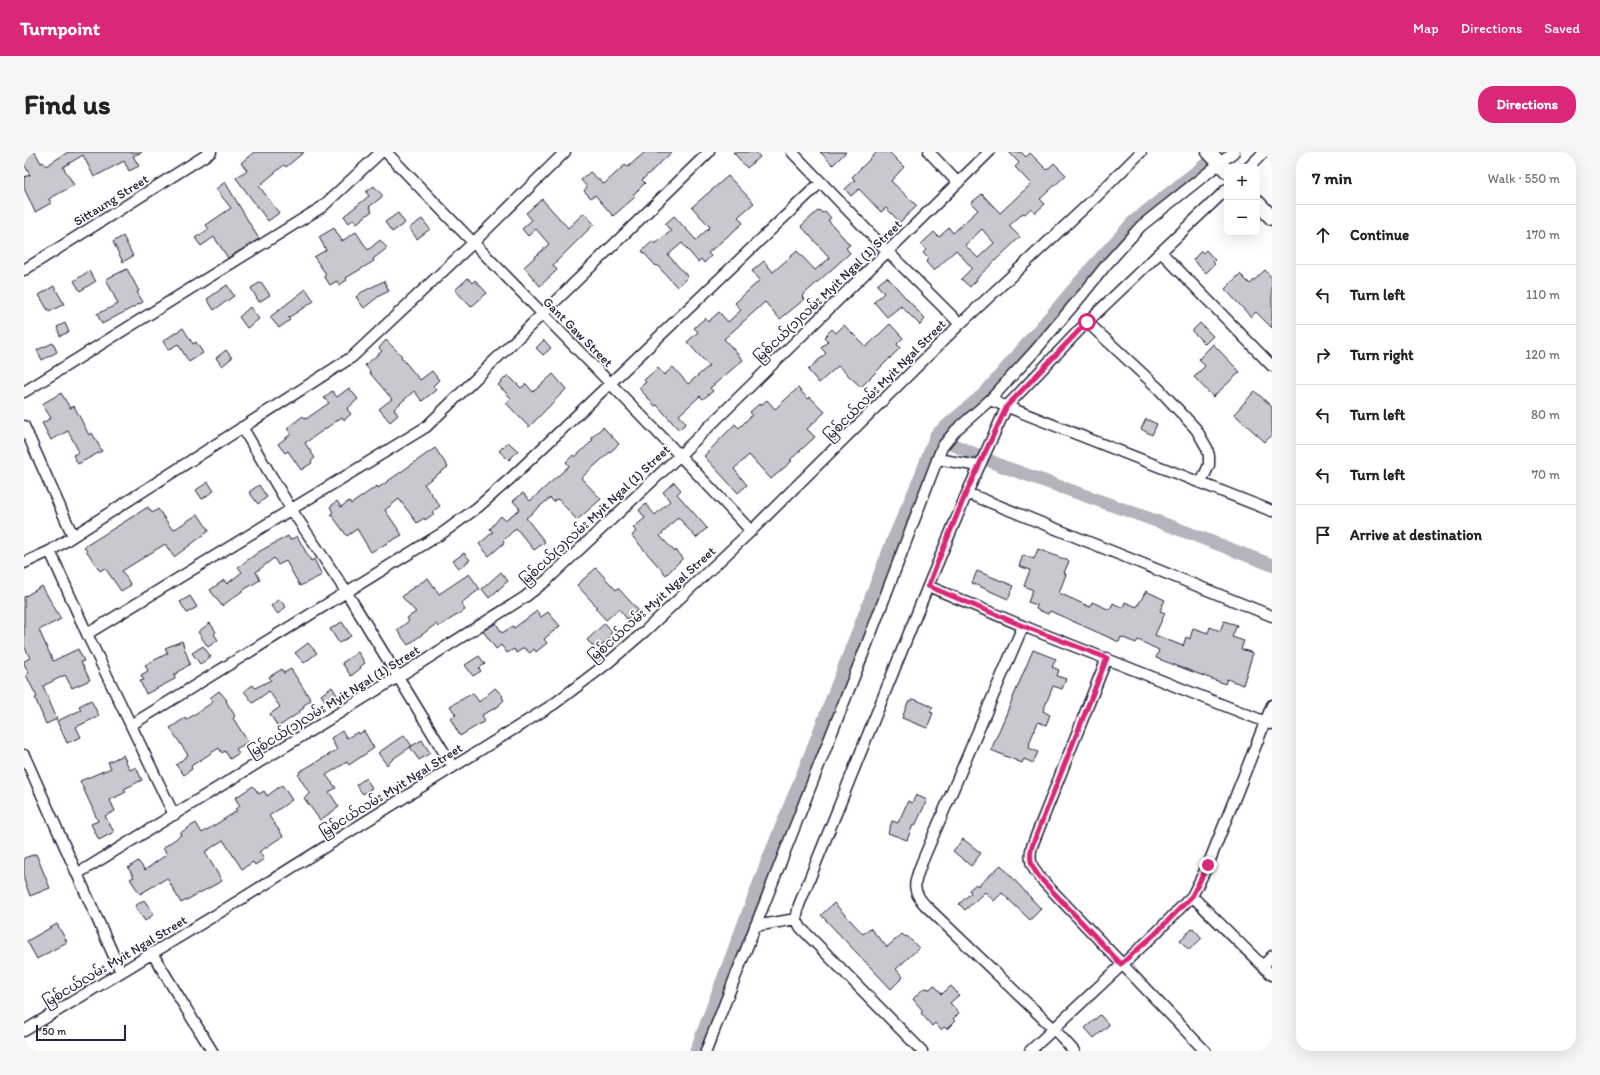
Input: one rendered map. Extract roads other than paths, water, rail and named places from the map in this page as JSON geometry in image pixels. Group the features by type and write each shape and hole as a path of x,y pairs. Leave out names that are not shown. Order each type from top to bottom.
{"street":[{"name":"Sittaung Street","path":"24,270 211,152"},
{"path":"24,392 322,207 381,152"},
{"name":"Gant Gaw Street","path":"386,152 542,315 680,455 751,532"},
{"path":"24,563 50,551 352,357 473,243 565,152"},
{"path":"87,634 426,427 709,152"},
{"path":"792,152 887,251 960,324"},
{"path":"929,152 958,183"},
{"name":"မြစ်ငယ်(၁)လမ်း Myit Ngal (1) Street","path":"77,874 398,677 525,597 547,580 680,455 989,152"},
{"name":"မြစ်ငယ်လမ်း Myit Ngal Street","path":"24,1031 554,704 609,662 645,631 751,532 960,324 1096,196 1140,152"},
{"path":"706,1051 867,644 945,441 990,400 1039,346 1106,264 1141,226 1224,168 1209,152"},
{"path":"1226,164 1234,152"},
{"path":"1252,164 1264,152"},
{"path":"131,726 444,532 478,507 611,384 821,182"},
{"path":"922,1051 807,936 800,928 796,919 797,910 966,493 1007,406 1087,322 1224,192"},
{"path":"1260,205 1272,218"},
{"path":"1161,252 1272,366"},
{"path":"1087,322 1158,388 1196,429 1205,444 1209,456 1208,465 1201,483"},
{"path":"990,400 1272,511"},
{"path":"24,426 73,536"},
{"path":"242,427 291,509 347,593 453,767"},
{"path":"937,459 980,464"},
{"path":"966,493 1272,616"},
{"path":"50,551 87,634 174,815"},
{"path":"928,586 1023,626 1269,723"},
{"path":"1023,626 922,862 915,887 917,895 925,905 1054,1029 1074,1051"},
{"path":"1107,658 1032,846 1030,859 1035,871 1041,879 1205,1051"},
{"path":"1030,1051 1121,964 1155,934 1192,896 1208,865 1269,723 1272,705"},
{"path":"24,755 121,972"},
{"path":"1192,896 1272,975"},
{"path":"755,926 796,919"},
{"path":"152,953 212,1051"},
{"path":"1263,966 1272,956"}],"waterway":[{"path":"696,1051 766,865 893,540 920,478 936,435 985,393 1095,264 1134,221 1206,164"},
{"path":"954,445 1002,466 1173,527 1272,565"}]}
